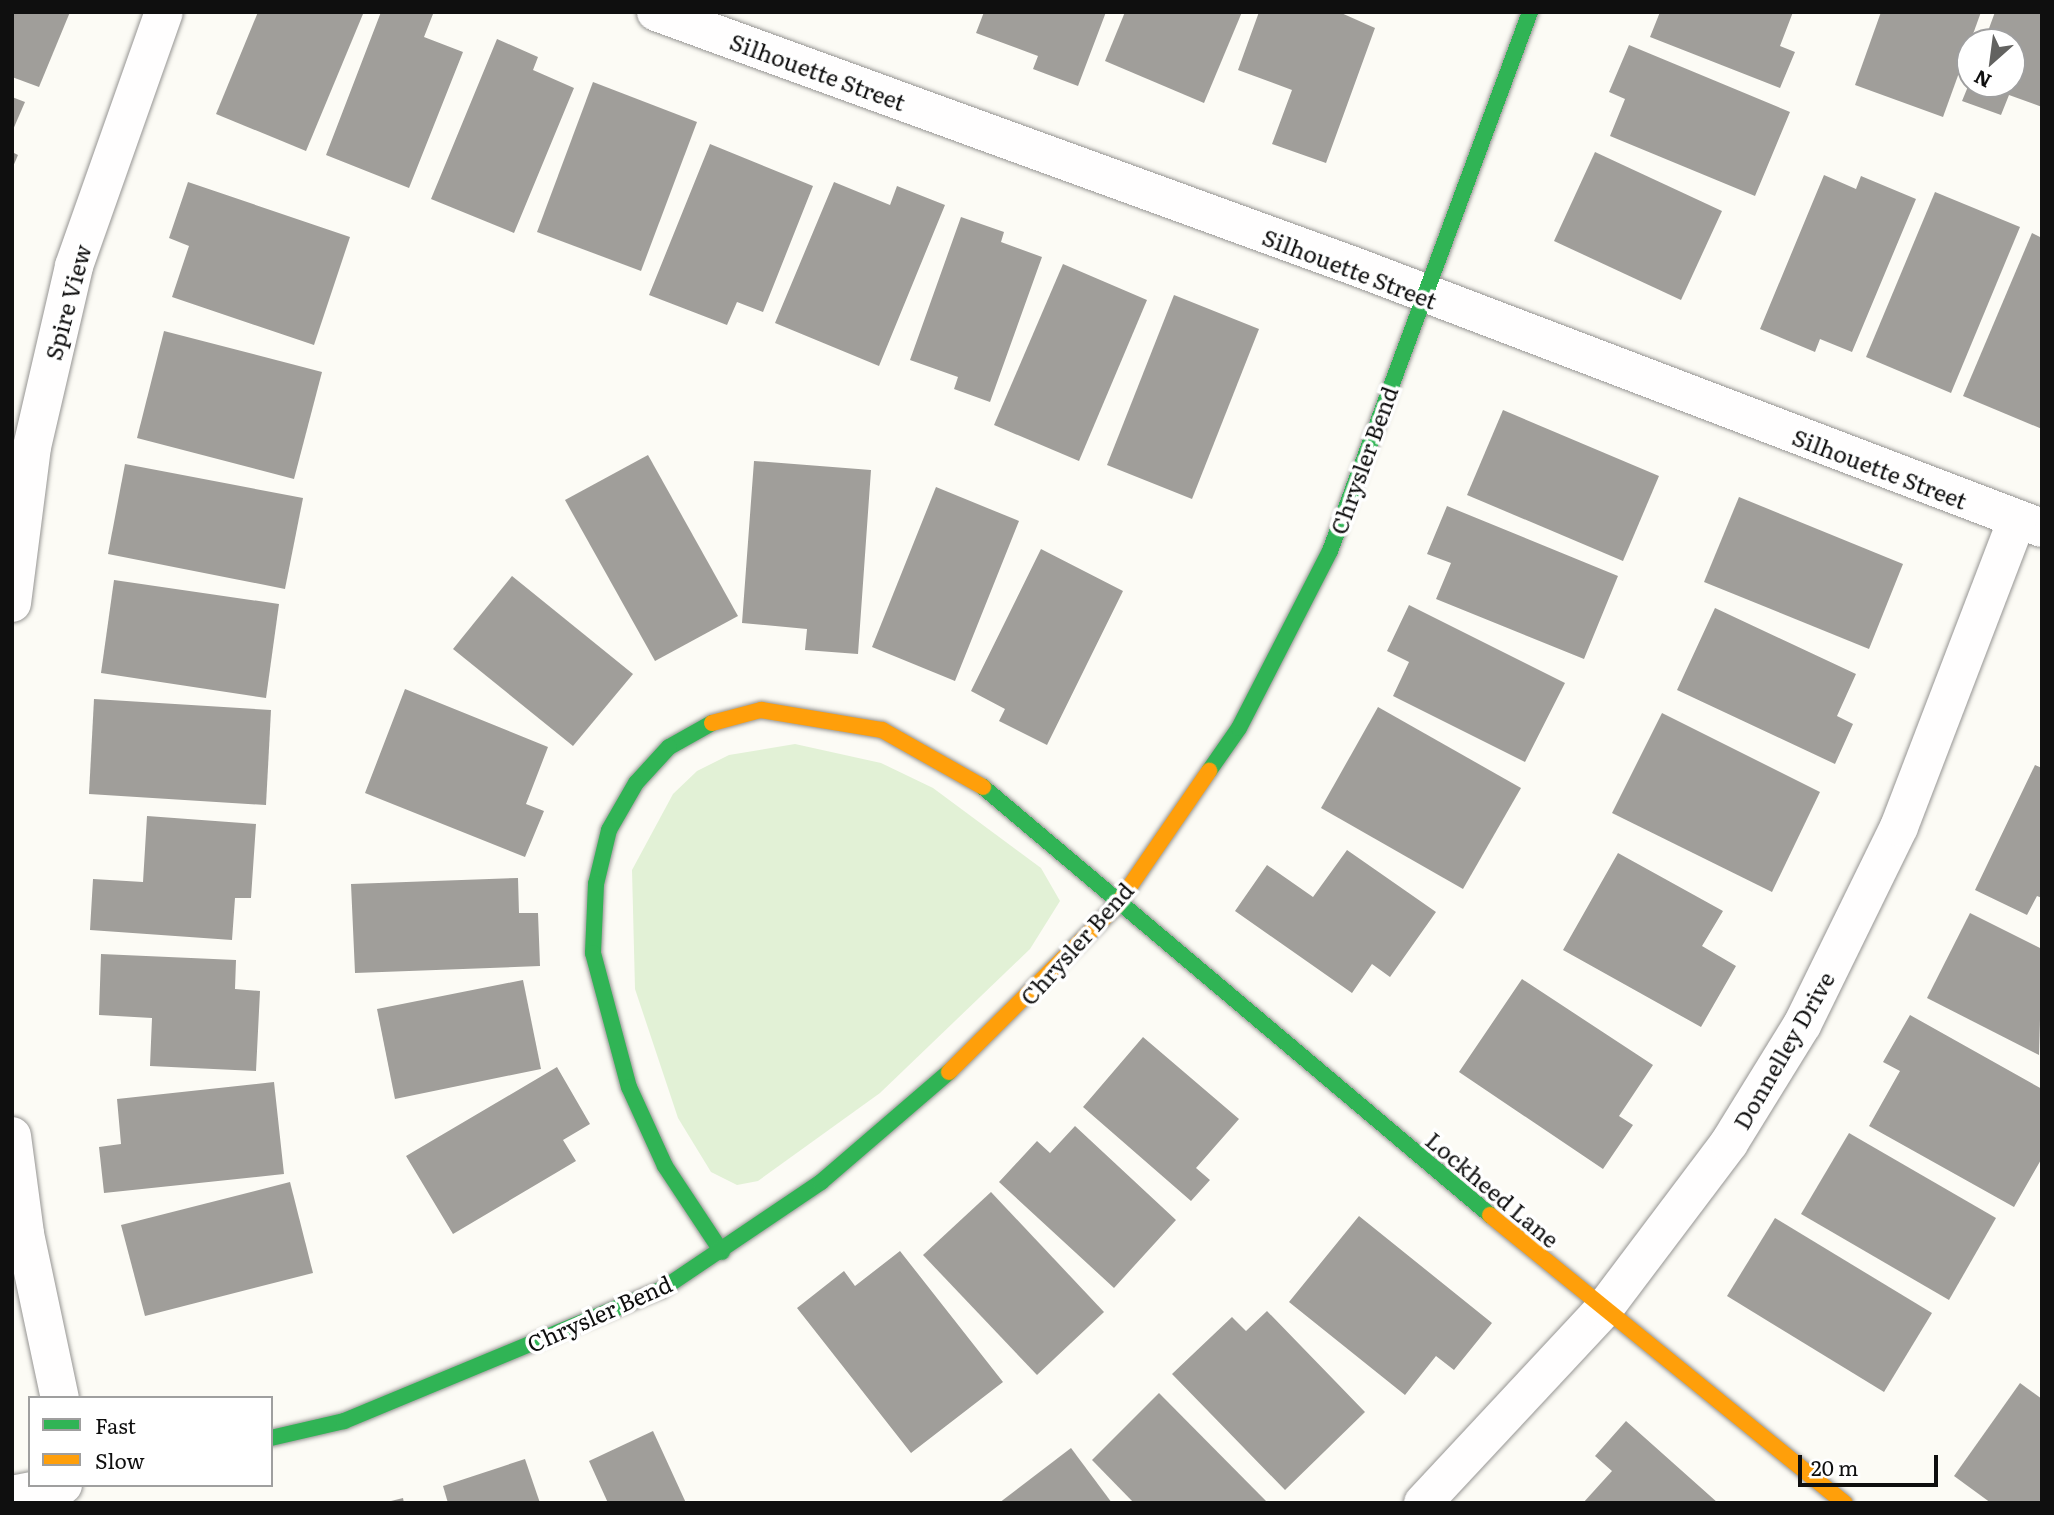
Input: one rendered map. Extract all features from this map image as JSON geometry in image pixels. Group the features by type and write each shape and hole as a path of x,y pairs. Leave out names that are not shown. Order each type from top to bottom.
{"street":[{"name":"Spire View","path":"12,603 32,447 74,266 164,12"},
{"name":"Silhouette Street","path":"656,12 2029,524"},
{"name":"Chrysler Bend","path":"273,1437 344,1421 662,1290 722,1252 821,1182 987,1039 1117,905 1239,728 1330,551 1422,296 1530,12"},
{"name":"Donnelley Drive","path":"1423,1503 1604,1309 1730,1143 1802,1025 1899,827 2029,524"},
{"name":"Lockheed Lane","path":"722,1252 665,1166 629,1087 593,953 596,884 609,830 636,783 669,747 708,724 761,710 881,730 980,785 1117,905 1604,1309 1845,1503"},
{"path":"12,1136 60,1396"},
{"path":"12,1495 53,1487"}],"green space":[{"path":"795,744 881,763 933,788 1041,868 1060,901 1030,949 880,1093 758,1181 737,1185 711,1172 678,1118 635,989 632,870 673,794 697,771 729,755"}],"building":[{"path":"12,12 70,12 39,87 12,77"},
{"path":"258,12 363,14 306,151 216,114"},
{"path":"381,12 433,14 424,37 463,52 409,188 326,155"},
{"path":"984,12 1106,12 1078,86 1033,69 1038,56 976,33"},
{"path":"1125,12 1242,12 1204,103 1105,61"},
{"path":"1259,12 1339,12 1375,28 1326,163 1272,144 1292,90 1238,70"},
{"path":"1660,12 1793,12 1780,46 1795,52 1780,88 1650,37"},
{"path":"1881,12 1981,12 1975,28 1956,28 1956,81 1943,117 1855,85"},
{"path":"1995,12 2042,12 2042,107 2017,98 2026,98 2026,28 1989,28"},
{"path":"497,39 538,57 533,70 574,88 514,233 431,199"},
{"path":"1629,45 1790,112 1755,196 1610,136 1625,99 1609,92"},
{"path":"593,82 697,122 641,271 537,232"},
{"path":"12,97 25,102 12,132"},
{"path":"1963,98 2008,98 2001,115 1962,101"},
{"path":"710,144 813,186 763,312 737,302 727,325 649,295"},
{"path":"12,152 18,155 12,169"},
{"path":"1595,152 1722,211 1681,300 1554,241"},
{"path":"1824,175 1856,189 1861,176 1916,199 1852,352 1820,339 1815,352 1760,329"},
{"path":"188,182 350,237 314,345 172,297 189,246 169,238"},
{"path":"834,182 890,205 897,186 945,205 879,366 775,323"},
{"path":"1935,192 2020,227 1951,393 1866,357"},
{"path":"961,217 1004,232 1001,242 1042,257 990,402 954,389 958,377 910,360"},
{"path":"2032,233 2042,238 2042,429 1963,396"},
{"path":"1063,264 1147,300 1079,461 994,425"},
{"path":"1174,295 1259,329 1192,499 1107,465"},
{"path":"164,331 322,372 294,479 137,438"},
{"path":"1503,410 1659,476 1623,561 1467,495"},
{"path":"648,455 738,616 655,661 565,500"},
{"path":"754,461 871,470 858,654 805,650 807,629 742,623"},
{"path":"125,464 303,498 285,589 108,554"},
{"path":"936,487 1019,521 955,681 872,647"},
{"path":"1739,497 1903,564 1869,649 1704,582"},
{"path":"1447,506 1618,576 1584,659 1436,599 1451,563 1427,554"},
{"path":"1041,549 1123,591 1047,745 999,721 1005,709 971,691"},
{"path":"512,576 633,674 573,746 453,649"},
{"path":"114,580 279,604 266,698 101,673"},
{"path":"1409,605 1565,683 1525,762 1393,696 1409,662 1387,651"},
{"path":"1715,608 1856,674 1837,716 1853,724 1835,764 1677,690"},
{"path":"405,689 548,747 526,804 544,811 525,857 365,793"},
{"path":"94,699 271,710 266,805 89,794"},
{"path":"1378,707 1521,788 1463,889 1321,808"},
{"path":"1662,713 1820,792 1772,892 1612,813"},
{"path":"2035,765 2042,768 2042,898 2037,896 2027,915 1975,890"},
{"path":"147,816 256,824 251,898 235,898 232,940 90,930 93,879 143,882"},
{"path":"1347,850 1436,912 1390,977 1372,964 1352,993 1235,911 1267,865 1313,897"},
{"path":"1618,853 1723,911 1702,946 1736,966 1701,1027 1563,950"},
{"path":"518,878 519,913 538,913 540,966 355,973 351,884"},
{"path":"1970,913 2042,949 2039,1055 1927,998"},
{"path":"101,954 236,960 235,989 260,991 256,1071 150,1066 152,1018 99,1015"},
{"path":"1522,979 1653,1065 1619,1116 1633,1125 1603,1169 1459,1072"},
{"path":"523,980 541,1069 395,1099 377,1009"},
{"path":"1910,1015 2042,1089 2042,1158 2014,1207 1869,1126 1900,1071 1883,1062"},
{"path":"1143,1037 1239,1119 1196,1168 1210,1180 1191,1201 1083,1107"},
{"path":"557,1067 590,1124 563,1140 576,1161 453,1234 406,1156"},
{"path":"274,1082 284,1174 104,1193 99,1147 121,1144 117,1099"},
{"path":"1075,1126 1176,1220 1114,1288 999,1182 1037,1141 1050,1153"},
{"path":"1849,1133 1996,1218 1949,1300 1801,1214"},
{"path":"290,1182 313,1273 145,1316 121,1225"},
{"path":"991,1192 1104,1312 1037,1375 923,1255"},
{"path":"1359,1216 1492,1323 1454,1370 1436,1356 1405,1395 1289,1302"},
{"path":"1775,1218 1932,1313 1884,1392 1727,1296"},
{"path":"900,1251 1003,1382 911,1453 797,1308 844,1271 855,1286"},
{"path":"1267,1311 1365,1412 1285,1490 1172,1374 1232,1317 1246,1331"},
{"path":"2020,1383 2042,1399 2042,1503 1991,1503 1954,1476"},
{"path":"1159,1393 1268,1503 1134,1503 1092,1460"},
{"path":"1626,1421 1718,1503 1583,1503 1612,1471 1595,1456"},
{"path":"653,1431 686,1503 608,1503 589,1461"},
{"path":"1071,1448 1112,1503 999,1503"},
{"path":"525,1459 540,1503 448,1503 443,1486"},
{"path":"403,1498 404,1503 387,1503 387,1502"}],"traffic: fast":[{"path":"1209,771 1239,728 1330,551 1530,12"},
{"path":"712,723 669,747 636,783 609,830 596,884 593,953 629,1087 665,1166 722,1252"},
{"path":"983,787 1490,1215"},
{"path":"273,1438 344,1421 661,1290 821,1182 949,1072"}],"traffic: slow":[{"path":"712,723 761,710 882,730 983,787"},
{"path":"949,1072 1117,905 1209,771"},
{"path":"1490,1215 1845,1503"}]}
